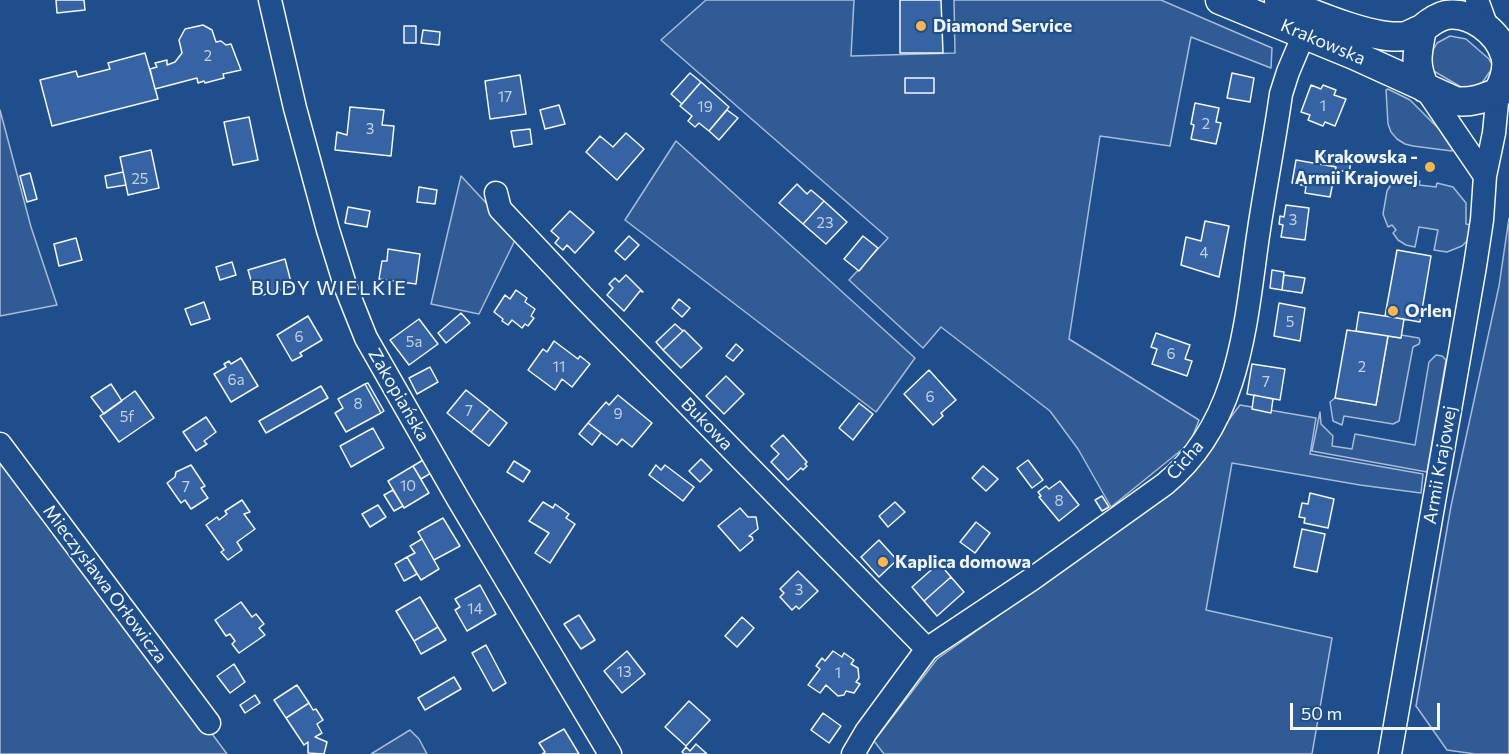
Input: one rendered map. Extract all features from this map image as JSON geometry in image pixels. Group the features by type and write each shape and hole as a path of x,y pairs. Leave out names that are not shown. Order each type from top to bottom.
{"main road":[{"name":"Krakowska","path":"1220,0 1304,34 1425,88"},
{"name":"Krakowska","path":"1279,0 1330,20 1392,37 1407,36 1438,15"},
{"path":"1438,15 1460,15 1475,20 1498,38 1505,55 1504,90 1477,101 1465,103 1425,88 1416,62 1438,15"}],"street":[{"name":"Zakopiańska","path":"270,0 327,230 346,288 366,338 458,499 610,754"},
{"path":"1477,0 1498,38"},
{"name":"Cicha","path":"853,754 866,732 927,649 1032,579 1165,484 1183,469 1207,435 1225,400 1240,353 1281,94 1304,34"},
{"path":"1425,88 1485,176"},
{"name":"Armii Krajowej","path":"1390,754 1471,289 1482,220 1485,176 1504,90"},
{"name":"Bukowa","path":"496,192 501,209 582,297 927,649"},
{"name":"Mieczysława Orłowicza","path":"0,444 209,723"}],"shaded area":[{"path":"706,0 854,0 851,56 955,53 954,0 1161,0 1272,48 1271,68 1191,37 1170,146 1100,136 1069,339 1199,420 1190,443 1111,507 1078,449 1050,411 941,327 923,348 849,280 888,238 661,40"},
{"path":"1450,36 1466,39 1489,59 1492,64 1491,70 1482,83 1469,88 1461,87 1432,70 1430,59 1433,50 1437,43"},
{"path":"1386,90 1410,100 1439,129 1452,151 1413,146 1397,139 1388,124"},
{"path":"0,110 31,227 57,305 0,316"},
{"path":"676,141 915,358 876,412 625,220"},
{"path":"461,176 517,236 479,314 431,304"},
{"path":"1395,178 1420,181 1419,185 1436,187 1437,183 1453,187 1466,203 1466,224 1471,225 1467,241 1462,246 1447,252 1434,250 1438,230 1419,227 1415,247 1398,240 1393,233 1396,230 1392,225 1388,227 1383,214 1387,191"},
{"path":"1509,218 1509,754 1475,754 1447,750 1416,706 1451,506 1499,286"},
{"path":"1401,335 1419,338 1420,341 1413,347 1399,421 1393,424 1344,416 1342,425 1333,421 1330,402 1335,398 1376,405 1388,336 1400,338"},
{"path":"1436,355 1446,360 1427,472 1312,451 1320,412 1321,424 1333,436 1332,446 1352,449 1355,434 1415,445 1429,362"},
{"path":"1240,405 1316,418 1310,454 1423,474 1421,493 1232,463 1206,610 1332,638 1312,754 884,754 874,741 937,659 1180,484"},
{"path":"0,451 207,727 227,754 0,754"},
{"path":"410,730 419,739 427,754 371,754"}],"building":[{"path":"56,0 84,0 85,10 57,13"},
{"name":"Diamond Service","path":"900,0 941,0 943,53 900,53"},
{"path":"203,25 212,30 216,42 231,44 241,70 223,74 224,78 205,83 204,81 198,83 197,78 155,89 150,69 157,67 155,63 167,60 167,65 175,62 182,53 179,40 185,29"},
{"path":"404,26 416,26 416,43 404,43"},
{"path":"423,30 440,32 439,45 421,43"},
{"path":"145,53 158,99 52,126 40,80 76,71 78,77 110,69 108,63"},
{"path":"690,73 701,82 682,104 671,94"},
{"path":"1232,73 1254,78 1250,102 1227,98"},
{"path":"520,75 526,114 490,119 485,81"},
{"path":"905,78 934,78 934,93 905,93"},
{"path":"701,82 729,107 709,131 699,123 695,127 688,121 692,116 680,106"},
{"path":"1311,85 1321,89 1323,85 1336,90 1334,95 1346,99 1335,126 1325,122 1323,126 1308,120 1310,115 1301,112"},
{"path":"1195,103 1219,108 1216,122 1221,123 1216,144 1191,139"},
{"path":"559,105 565,124 545,129 540,110"},
{"path":"350,107 384,110 382,125 394,126 391,156 335,150 337,132 347,135"},
{"path":"727,110 738,118 719,140 709,131"},
{"path":"249,117 258,160 233,165 224,122"},
{"path":"530,129 532,144 514,147 511,131"},
{"path":"626,133 644,149 617,180 586,152 600,136 613,147"},
{"path":"151,150 159,188 128,195 120,157"},
{"path":"1325,152 1352,157 1349,172 1335,170 1336,167 1323,164"},
{"path":"1296,160 1336,167 1330,197 1305,193 1306,186 1292,183"},
{"path":"123,172 126,185 107,188 105,176"},
{"path":"30,173 37,199 27,202 20,176"},
{"path":"797,184 807,194 811,190 824,201 803,224 779,203"},
{"path":"419,187 437,190 435,204 417,202"},
{"path":"824,201 847,222 826,244 803,224"},
{"path":"1286,205 1309,208 1305,240 1281,237 1283,225 1279,224 1280,216 1284,217"},
{"path":"348,207 370,211 367,227 345,223"},
{"path":"570,211 594,232 575,253 567,245 563,250 555,243 559,238 551,231"},
{"path":"1205,221 1229,226 1219,277 1181,265 1186,237 1201,241"},
{"path":"629,236 639,245 625,260 615,251"},
{"path":"863,236 878,248 859,271 844,259"},
{"path":"76,238 82,260 59,266 54,244"},
{"path":"388,249 420,254 416,284 379,279 382,261 387,261"},
{"path":"1397,250 1431,256 1420,322 1385,316"},
{"path":"285,259 292,286 263,295 260,286 253,287 248,270"},
{"path":"232,262 236,275 220,280 216,267"},
{"path":"1272,270 1284,272 1282,290 1270,288"},
{"path":"626,275 643,292 640,291 624,311 607,295 613,288 609,284 615,278 619,282"},
{"path":"1284,275 1305,278 1302,293 1282,290"},
{"path":"516,290 527,298 525,302 535,309 531,316 534,318 528,326 525,324 522,328 512,320 508,325 494,312 505,295 510,299"},
{"path":"679,299 690,308 682,317 672,308"},
{"path":"204,302 210,319 191,325 185,309"},
{"path":"1279,303 1305,308 1300,341 1274,336"},
{"path":"1359,312 1404,319 1401,338 1356,331"},
{"path":"461,313 470,323 446,343 438,333"},
{"path":"308,316 322,340 300,353 302,356 292,361 277,335"},
{"path":"419,319 438,344 409,365 390,340"},
{"path":"675,324 683,331 663,350 656,342"},
{"path":"684,330 702,348 681,368 663,350"},
{"path":"1347,330 1388,336 1376,405 1335,398"},
{"path":"1156,333 1190,345 1185,359 1192,361 1187,376 1152,364 1157,349 1151,347"},
{"path":"554,341 578,359 580,356 590,364 572,387 562,379 555,390 528,370 543,349 547,352"},
{"path":"736,344 743,350 733,361 726,356"},
{"path":"241,358 258,386 231,402 214,374 226,367 224,364 229,361 231,364"},
{"path":"1252,364 1285,369 1280,400 1247,394"},
{"path":"430,367 438,382 417,394 409,378"},
{"path":"929,370 956,400 941,413 943,416 933,425 904,394"},
{"path":"726,376 744,394 724,414 706,396"},
{"path":"368,383 384,411 381,413 365,384"},
{"path":"111,384 122,401 104,414 91,397"},
{"path":"365,384 381,413 346,432 335,413 343,408 338,399"},
{"path":"321,386 328,398 266,433 259,421"},
{"path":"466,390 490,409 471,432 447,413"},
{"path":"135,391 154,418 119,442 100,416"},
{"path":"618,395 652,423 632,447 622,439 617,445 588,423 606,402 609,405"},
{"path":"1254,395 1273,399 1271,413 1252,409"},
{"path":"859,403 873,414 853,440 839,428"},
{"path":"490,409 507,423 489,446 471,432"},
{"path":"206,417 216,432 204,441 207,444 196,451 183,432"},
{"path":"588,423 601,433 592,445 579,434"},
{"path":"373,428 384,448 351,467 340,446"},
{"path":"783,435 807,462 803,470 801,468 788,480 771,462 779,454 771,446"},
{"path":"701,459 712,470 700,482 689,471"},
{"path":"423,460 431,473 421,479 413,466"},
{"path":"1028,460 1043,480 1032,488 1017,468"},
{"path":"514,461 530,471 523,482 507,472"},
{"path":"191,465 205,486 201,488 208,498 191,509 185,500 181,503 167,483 175,477 176,472"},
{"path":"656,465 661,470 665,465 694,487 683,501 649,475"},
{"path":"413,466 429,493 404,508 388,481"},
{"path":"983,466 998,479 986,491 972,478"},
{"path":"1060,481 1079,505 1059,521 1039,497 1041,496 1038,492 1046,486 1049,489"},
{"path":"393,490 403,506 394,511 384,495"},
{"path":"1310,493 1334,499 1328,528 1304,523 1305,518 1299,517 1302,503 1308,504"},
{"path":"1102,496 1109,507 1102,511 1095,500"},
{"path":"242,500 250,512 244,514 255,529 237,542 242,550 228,560 221,552 224,550 206,525 217,517 219,520 227,514 225,511"},
{"path":"543,502 553,508 555,504 569,514 566,518 575,524 550,563 535,553 549,533 529,521"},
{"path":"895,502 905,512 888,527 879,516"},
{"path":"378,505 386,517 370,527 362,514"},
{"path":"740,508 748,517 756,517 758,529 749,536 753,540 740,551 718,526"},
{"path":"443,518 460,546 434,560 418,532"},
{"path":"976,522 990,533 975,553 960,542"},
{"path":"1302,529 1325,534 1317,572 1294,567"},
{"path":"422,539 439,569 421,580 407,557 415,553 410,546"},
{"path":"879,540 897,560 879,577 861,557"},
{"path":"407,557 417,574 404,581 395,564"},
{"path":"939,563 951,577 924,601 912,587"},
{"path":"798,571 818,591 799,609 796,606 792,610 780,597 784,593 780,589"},
{"path":"951,577 964,592 937,616 924,601"},
{"path":"480,585 496,614 467,631 455,610 460,607 455,599"},
{"path":"420,597 438,627 414,641 396,611"},
{"path":"241,602 252,617 256,614 264,624 259,628 265,635 239,653 232,644 235,641 230,634 226,636 215,620"},
{"path":"579,615 595,640 581,649 564,624"},
{"path":"742,617 754,628 737,647 725,636"},
{"path":"438,627 446,640 421,654 414,641"},
{"path":"486,645 506,683 493,691 472,653"},
{"path":"627,651 645,674 622,693 604,671"},
{"path":"833,651 842,657 844,653 854,660 851,664 858,668 859,678 856,682 860,684 854,693 846,691 844,695 838,696 826,685 820,693 808,685 820,669 816,666 822,658 825,661"},
{"path":"234,664 245,682 230,693 217,676"},
{"path":"454,677 461,689 425,710 418,698"},
{"path":"297,685 309,703 286,718 274,700"},
{"path":"255,695 260,703 245,713 240,705"},
{"path":"689,701 710,720 686,746 665,727"},
{"path":"309,703 323,720 317,724 322,733 315,737 327,742 324,754 308,753 308,742 304,745 286,718"},
{"path":"823,713 841,726 829,743 811,730"},
{"path":"564,729 579,754 542,754 545,752 539,743"},
{"path":"696,744 707,754 684,754 682,752 686,747 690,751"}],"place":[{"name":"Diamond Service","path":"921,26"},
{"name":"Krakowska - Armii Krajowej","path":"1430,167"},
{"name":"Orlen","path":"1393,311"},
{"name":"Kaplica domowa","path":"883,562"}],"district":[{"name":"BUDY WIELKIE","path":"329,288"}]}
